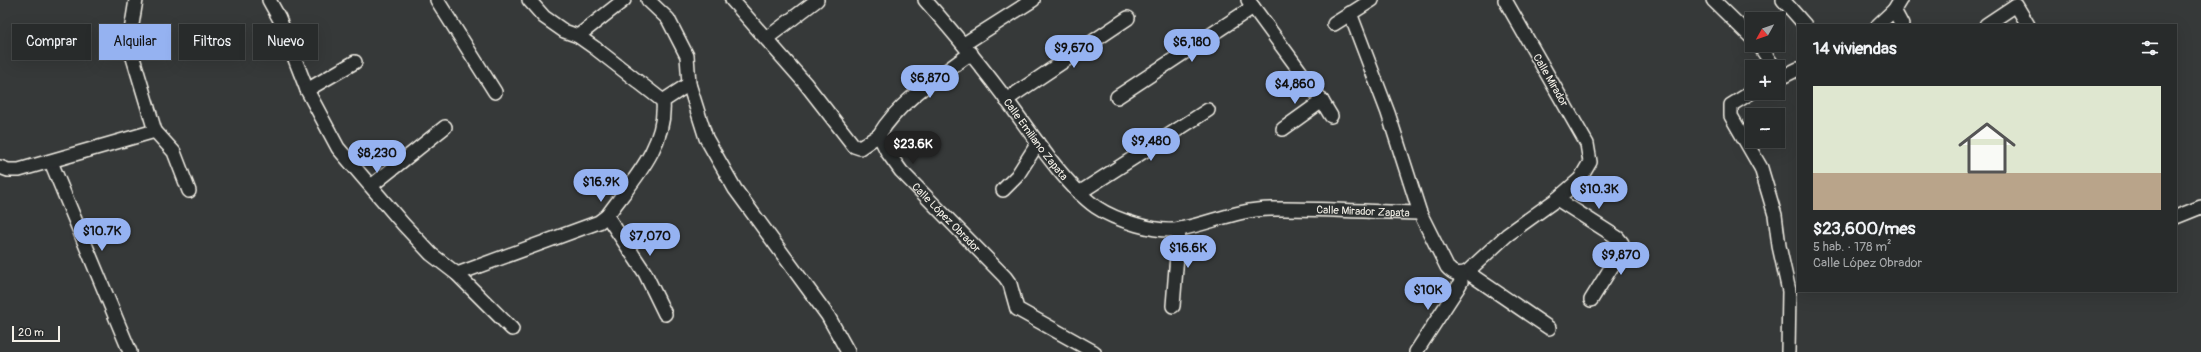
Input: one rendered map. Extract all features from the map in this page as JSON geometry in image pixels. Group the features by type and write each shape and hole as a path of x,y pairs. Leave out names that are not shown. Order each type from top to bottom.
{"street":[{"path":"136,0 130,37 131,51 155,131 174,152 189,191"},
{"path":"268,0 279,18 306,90 338,148 431,254 457,274 512,329"},
{"path":"437,0 495,92"},
{"path":"457,274 599,222 607,216 650,156 658,140 665,118 663,101 578,36 564,31 544,18 529,0"},
{"path":"578,36 624,0"},
{"path":"648,0 668,18 687,56 688,84 706,138 735,189 828,316 848,352"},
{"path":"732,0 805,82 854,146 860,148 879,135 899,110 967,49 1033,0"},
{"path":"766,38 817,0"},
{"name":"Calle Emiliano Zapata","path":"925,0 967,49 1038,143 1079,193 1097,208 1114,217 1148,228 1178,230"},
{"path":"1334,24 1372,0"},
{"name":"Calle Mirador","path":"1505,0 1587,144 1590,162 1580,179 1557,199"},
{"path":"1714,0 1745,31"},
{"path":"1783,0 1804,24"},
{"path":"1987,24 2014,3 2027,24"},
{"path":"1117,97 1251,4 1322,101 1331,116"},
{"path":"1879,24 1897,5"},
{"path":"1897,5 1902,24"},
{"path":"1350,13 1388,113 1420,213"},
{"path":"1006,100 1128,18"},
{"path":"306,90 355,62"},
{"path":"1785,72 1797,69"},
{"path":"663,101 688,84"},
{"path":"1745,96 1731,105 1731,116 1761,168 1775,215 1779,246 1789,291 1788,352"},
{"path":"1283,129 1322,101"},
{"path":"1079,193 1208,110"},
{"path":"371,186 446,127"},
{"path":"0,167 8,170 19,170 155,131"},
{"name":"Calle López Obrador","path":"879,135 888,153 901,171 1005,277 1010,284 1017,309 1094,352"},
{"path":"1003,190 1017,176 1038,143"},
{"path":"51,162 130,352"},
{"path":"1416,352 1457,289 1461,282 1463,273 1507,235 1557,199 1618,238 1622,243 1622,250 1591,300"},
{"path":"2177,217 2201,207"},
{"name":"Calle Mirador Zapata","path":"1178,230 1246,211 1271,209 1420,213 1446,267 1452,272 1463,273 1548,328"},
{"path":"607,216 645,273 665,314"},
{"path":"1173,306 1178,230"}]}
